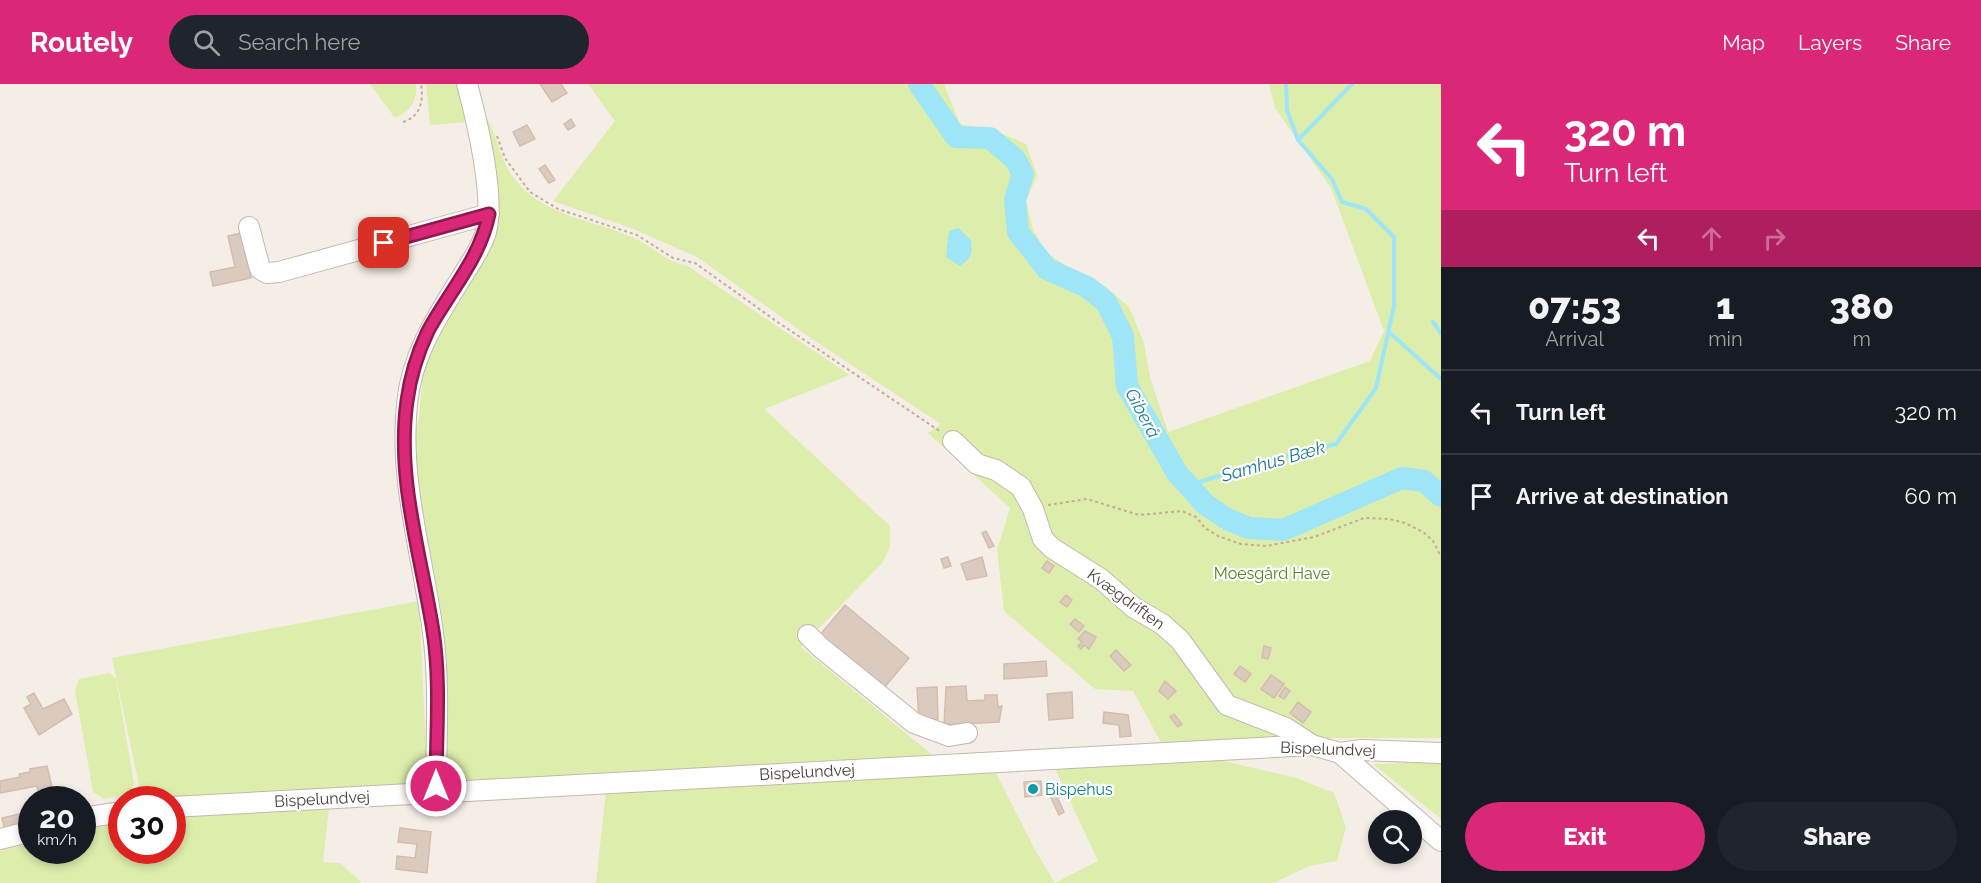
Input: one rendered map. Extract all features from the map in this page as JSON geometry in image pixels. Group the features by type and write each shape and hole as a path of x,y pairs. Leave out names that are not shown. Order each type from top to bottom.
{"street":[{"path":"436,792 436,669 433,633 407,489 407,402 412,375 428,332 478,250 489,214 488,190 467,84"},
{"path":"249,228 260,269 267,273 279,272 489,214"},
{"name":"Kvægdriften","path":"953,441 977,464 996,470 1015,481 1021,487 1033,509 1043,539 1101,579 1133,607 1162,624 1180,640 1227,705 1286,728 1312,745"},
{"path":"808,635 820,648 914,723 950,736 967,734"},
{"name":"Bispelundvej","path":"186,806 1312,745 1340,753 1362,750 1441,753"},
{"path":"1340,753 1441,841"},
{"path":"0,839 18,834"}],"path":[{"path":"403,122 414,117 420,108 421,84"},
{"path":"494,129 505,158 530,192 558,210 637,235 673,258 695,263 953,441"},
{"path":"1033,509 1065,500 1087,499 1139,515 1182,511 1196,517 1211,533 1218,536 1241,544 1266,546 1314,537 1364,518 1389,519 1406,523 1423,532 1433,541 1441,556"}],"green space":[{"path":"370,84 416,84 414,101 409,109 395,118"},
{"path":"426,84 459,84 465,122 430,125"},
{"name":"Moesgård Have","path":"588,84 944,84 960,124 1000,133 1026,144 1037,175 1026,201 1033,229 1045,251 1076,273 1105,286 1129,307 1144,343 1150,377 1168,432 1370,361 1384,331 1331,188 1275,108 1269,84 1441,84 1441,738 1333,738 1162,744 1133,691 1095,689 1004,611 997,550 1010,508 928,433 941,424 812,339 697,257 631,228 553,201 615,121"},
{"path":"479,109 485,115 493,131 511,174 536,199 567,215 641,241 672,261 686,265 850,375 764,409 890,526 890,546 883,562 801,647 936,758 450,783 446,764 445,683 426,563 413,447 419,417 424,363 490,240"},
{"path":"419,601 427,767 418,783 186,796 186,786 139,786 112,658"},
{"path":"109,673 116,678 134,783 133,786 108,786 108,798 104,799 96,794 96,786 92,786 75,690 79,679"},
{"path":"1219,760 1297,778 1334,793 1346,827 1337,861 1309,866 1274,883 1055,883 1098,861 1055,769"},
{"path":"1441,762 1441,819 1373,764"},
{"path":"996,773 1034,848 1055,883 596,883 606,792"},
{"path":"329,808 323,862 340,863 362,883 0,883 0,851 18,846 18,864 96,864 96,826 108,824 108,864 186,864 186,817"}],"water":[{"path":"958,228 971,240 972,245 969,258 960,266 946,257 949,231"}],"building":[{"path":"540,84 561,84 567,93 552,102"},
{"path":"571,119 575,126 568,130 564,124"},
{"path":"527,125 535,139 520,146 513,132"},
{"path":"545,165 555,180 549,183 539,169"},
{"path":"241,233 251,278 213,286 210,272 235,267 228,236"},
{"path":"986,531 994,546 989,548 982,533"},
{"path":"948,557 951,566 944,568 941,559"},
{"path":"982,557 987,576 967,580 961,564"},
{"path":"1047,561 1054,566 1049,573 1042,568"},
{"path":"1066,595 1072,600 1067,607 1060,602"},
{"path":"845,605 909,658 884,688 820,635"},
{"path":"1075,619 1084,626 1079,632 1070,624"},
{"path":"1085,631 1096,637 1089,649 1084,645 1081,649 1078,646 1082,642 1078,639"},
{"path":"1264,646 1271,648 1268,659 1262,658"},
{"path":"1116,650 1131,665 1124,671 1110,656"},
{"path":"1046,661 1047,676 1004,679 1004,664"},
{"path":"1240,666 1251,674 1245,682 1234,674"},
{"path":"1271,675 1284,684 1274,698 1261,689"},
{"path":"1165,681 1176,691 1168,699 1159,691"},
{"path":"966,686 967,701 985,700 985,695 997,695 998,707 1002,706 999,722 944,725 946,687"},
{"path":"937,687 938,719 919,720 917,688"},
{"path":"1285,687 1290,691 1284,699 1279,696"},
{"path":"1072,692 1073,718 1049,720 1047,694"},
{"path":"34,693 43,709 64,699 72,714 39,735 24,708 31,704 27,697"},
{"path":"1298,702 1311,712 1303,723 1290,713"},
{"path":"1104,712 1128,715 1131,736 1120,737 1119,725 1103,723"},
{"path":"1174,714 1182,724 1178,727 1170,717"},
{"path":"47,766 52,786 18,786 18,790 0,793 0,781 20,777 19,774 30,772 30,769"},
{"name":"Bispehus","path":"1041,781 1042,795 1025,797 1024,782"},
{"path":"1056,794 1064,812 1059,815 1050,796"},
{"path":"18,814 18,828 5,831 2,818"},
{"path":"400,828 431,832 427,873 396,869 397,856 415,858 417,844 398,842"}],"waterway":[{"name":"Giberå","path":"919,84 956,137 990,138 1015,159 1023,174 1015,200 1018,232 1047,269 1087,287 1106,302 1123,336 1127,386 1177,473 1205,504 1227,519 1249,528 1283,530 1402,478 1424,481 1441,496"},
{"name":"Samhus Bæk","path":"1187,486 1262,462 1336,444 1376,388 1394,306 1394,237 1366,209 1342,202 1332,179 1298,140 1287,110 1286,84"},
{"path":"1298,140 1352,84"},
{"path":"1433,322 1441,333"},
{"path":"1390,333 1441,379"}],"place":[{"name":"Bispehus","path":"1033,789"}],"route":[{"path":"384,243 489,214 478,250 428,332 412,375 407,402 405,441 407,489 433,633 436,669 436,786"}]}
